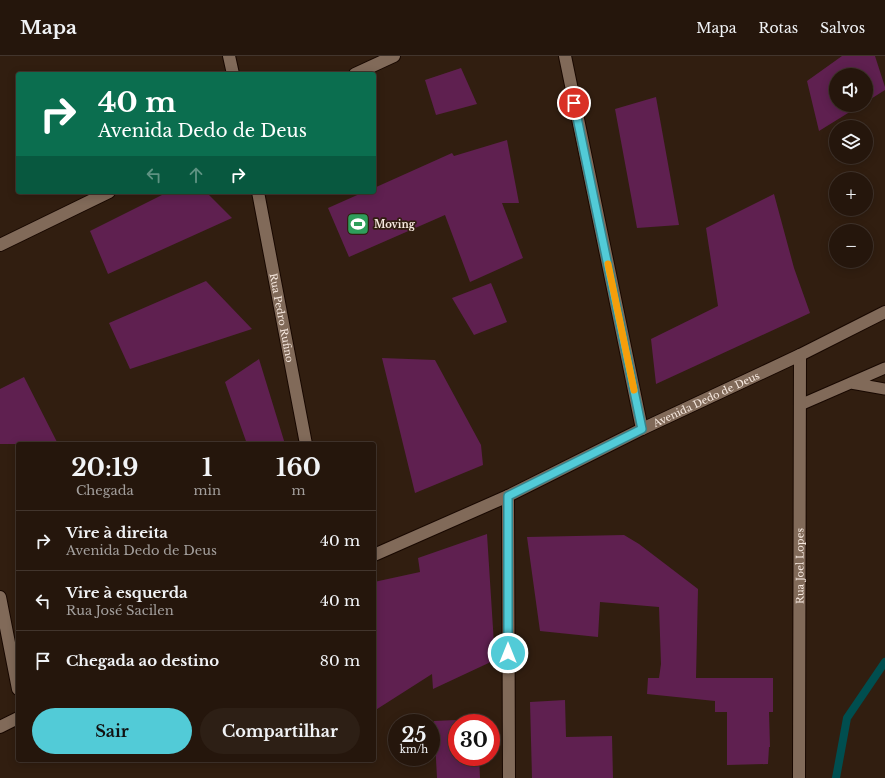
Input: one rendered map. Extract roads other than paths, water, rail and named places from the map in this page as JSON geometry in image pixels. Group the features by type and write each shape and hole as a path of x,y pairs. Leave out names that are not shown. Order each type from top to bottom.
{"street":[{"path":"229,56 233,72"},
{"path":"359,72 394,56"},
{"path":"565,56 642,429"},
{"path":"0,245 105,194"},
{"name":"Rua Pedro Rufino","path":"258,194 306,442"},
{"name":"Avenida Dedo de Deus","path":"376,555 508,496 642,429 800,355 885,312"},
{"name":"Rua Joel Lopes","path":"799,778 800,355"},
{"path":"508,496 509,778"},
{"path":"0,597 16,679"},
{"path":"0,727 16,719"}],"lane":[{"path":"800,405 885,368"},
{"path":"851,383 885,388"}],"waterway":[{"path":"836,778 847,718 885,662"}],"place":[{"name":"Moving","path":"358,224"}]}
